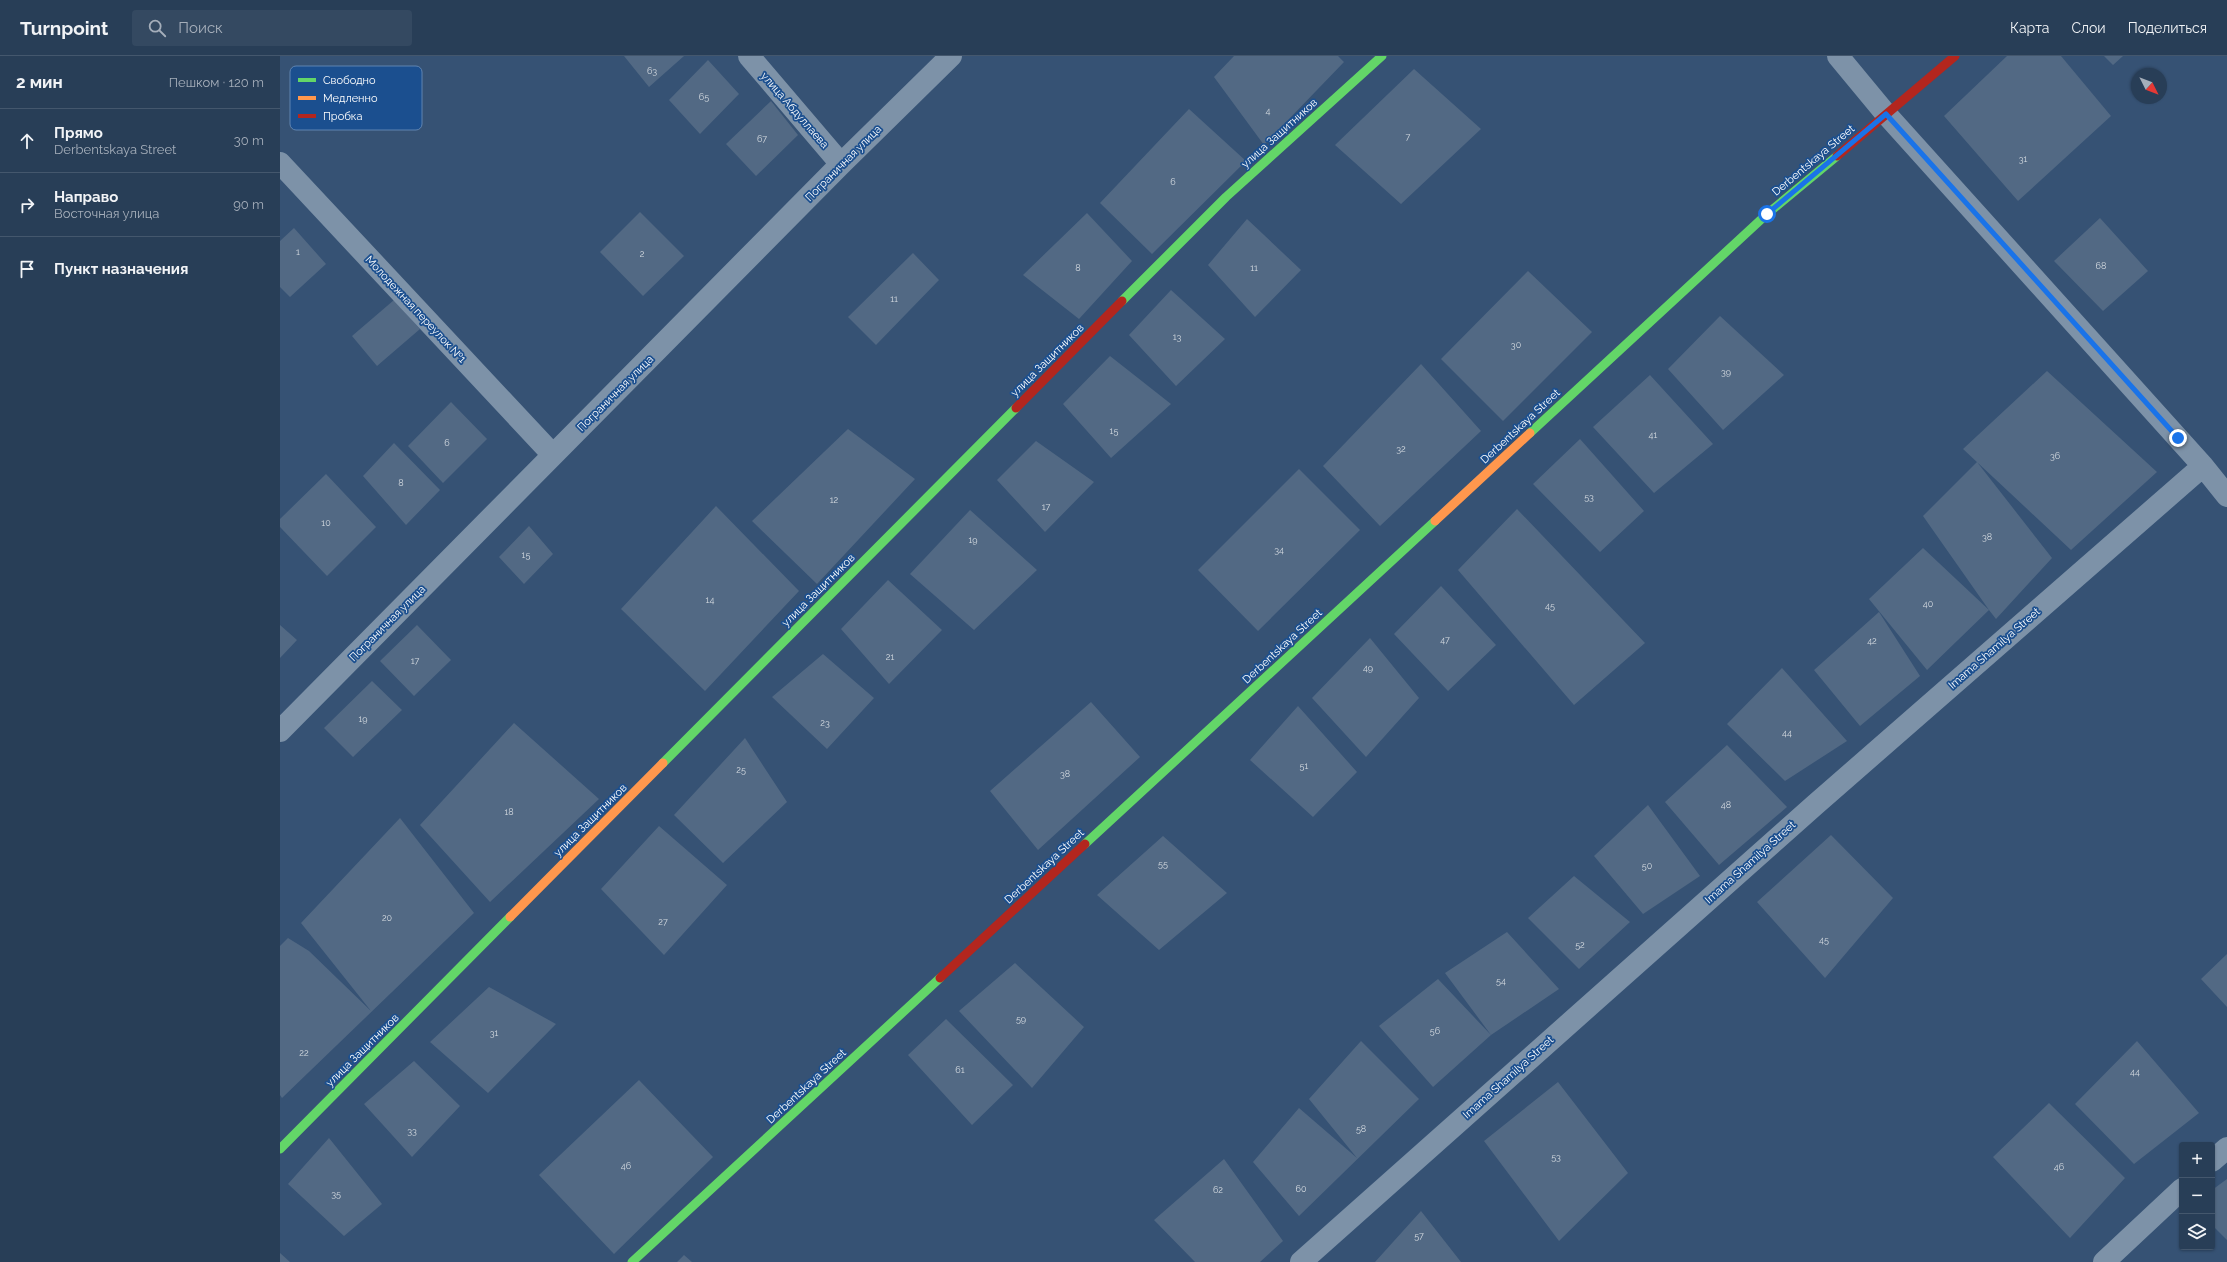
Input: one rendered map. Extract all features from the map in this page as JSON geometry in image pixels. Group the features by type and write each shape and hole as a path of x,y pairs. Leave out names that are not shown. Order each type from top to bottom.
{"street":[{"name":"улица Абдуллаева","path":"748,56 842,164"},
{"name":"Пограничная улица","path":"280,731 951,56"},
{"name":"улица Защитников","path":"280,1149 1226,196 1382,56"},
{"path":"1838,56 1886,114 2203,466 2227,496"},
{"name":"Derbentskaya Street","path":"632,1262 1767,214 1955,56"},
{"name":"Молодежная переулок №1","path":"281,166 553,455"},
{"name":"Imama Shamilya Street","path":"1301,1262 1816,804 2203,466"},
{"path":"2215,1158 2227,1148"},
{"path":"2104,1262 2179,1192"}],"building":[{"path":"624,56 684,56 649,87"},
{"path":"1234,56 1338,56 1344,62 1264,145 1214,77"},
{"path":"2007,56 2061,56 2111,116 2018,201 1944,116"},
{"path":"2104,56 2123,56 2113,65"},
{"path":"708,60 739,94 700,134 669,100"},
{"path":"1414,69 1481,129 1401,204 1335,145"},
{"path":"771,101 798,135 756,176 726,144"},
{"path":"1189,109 1246,161 1152,254 1100,203"},
{"path":"640,212 684,256 643,296 600,252"},
{"path":"1087,213 1132,261 1079,319 1023,275"},
{"path":"2100,218 2148,271 2103,311 2054,261"},
{"path":"1247,219 1301,270 1255,317 1208,265"},
{"path":"294,228 326,264 290,297 280,287 280,241"},
{"path":"913,253 939,280 876,345 848,317"},
{"path":"1528,271 1592,332 1503,421 1441,359"},
{"path":"1171,290 1225,339 1176,386 1129,335"},
{"path":"394,300 420,329 377,366 352,336"},
{"path":"1720,316 1784,375 1723,430 1668,369"},
{"path":"1110,356 1171,404 1111,458 1063,404"},
{"path":"1421,364 1481,431 1380,526 1323,466"},
{"path":"2047,371 2157,472 2071,550 1963,449"},
{"path":"1650,375 1713,444 1654,493 1593,427"},
{"path":"451,402 487,439 443,483 408,446"},
{"path":"848,429 915,479 817,584 752,521"},
{"path":"1580,439 1644,511 1600,552 1533,484"},
{"path":"1036,441 1094,482 1045,532 997,480"},
{"path":"394,443 440,490 406,525 363,476"},
{"path":"1977,462 2052,558 1996,619 1923,516"},
{"path":"1299,469 1360,530 1258,631 1198,570"},
{"path":"326,474 376,527 327,576 280,527 280,519"},
{"path":"716,506 799,591 705,691 621,609"},
{"path":"1517,509 1645,643 1574,705 1458,570"},
{"path":"970,510 1037,570 974,630 910,574"},
{"path":"529,526 553,554 524,584 499,557"},
{"path":"1923,548 1989,610 1927,670 1869,599"},
{"path":"888,580 942,630 889,684 841,629"},
{"path":"1441,586 1496,645 1448,691 1394,634"},
{"path":"1879,612 1920,676 1860,726 1814,670"},
{"path":"280,625 297,640 280,658"},
{"path":"417,625 451,660 414,696 380,661"},
{"path":"1370,638 1419,698 1366,757 1312,698"},
{"path":"823,654 874,698 827,749 772,697"},
{"path":"1782,668 1847,741 1785,781 1727,724"},
{"path":"372,681 402,710 353,757 324,728"},
{"path":"1091,702 1140,757 1038,850 990,791"},
{"path":"1298,706 1357,772 1313,817 1250,760"},
{"path":"514,723 599,799 490,902 420,825"},
{"path":"745,738 787,802 723,863 674,815"},
{"path":"1727,745 1787,807 1719,865 1665,802"},
{"path":"1648,805 1700,876 1643,914 1594,856"},
{"path":"400,818 474,913 282,1098 280,1095 280,946 288,938 309,951 371,1011 301,923"},
{"path":"659,826 727,885 664,955 601,889"},
{"path":"1831,835 1893,898 1825,978 1757,902"},
{"path":"1163,836 1227,893 1159,950 1097,895"},
{"path":"1574,876 1630,922 1579,969 1528,918"},
{"path":"1507,932 1559,989 1491,1035 1445,973"},
{"path":"2227,954 2227,1007 2201,979"},
{"path":"1015,963 1084,1027 1032,1088 959,1011"},
{"path":"1438,979 1491,1035 1433,1087 1379,1026"},
{"path":"489,987 556,1024 488,1093 430,1042"},
{"path":"946,1019 1013,1085 972,1125 908,1055"},
{"path":"1361,1041 1419,1099 1299,1216 1253,1162 1299,1108 1357,1158 1309,1099"},
{"path":"2137,1041 2199,1113 2134,1164 2075,1104"},
{"path":"414,1061 460,1106 412,1157 364,1104"},
{"path":"639,1080 713,1157 614,1254 539,1175"},
{"path":"1558,1082 1628,1173 1559,1241 1484,1141"},
{"path":"2049,1103 2125,1178 2070,1238 1993,1157"},
{"path":"329,1138 382,1204 344,1236 288,1184"},
{"path":"1224,1159 1283,1241 1260,1262 1195,1262 1154,1220"},
{"path":"2227,1179 2227,1240 2215,1228 2215,1188"},
{"path":"1421,1211 1461,1262 1375,1262"},
{"path":"280,1253 290,1262 280,1262"},
{"path":"684,1255 692,1262 677,1262"}],"traffic: fast":[{"path":"1122,301 1226,197 1382,56"},
{"path":"1530,433 1767,214 1837,156"},
{"path":"663,763 1016,408"},
{"path":"1085,844 1435,521"},
{"path":"280,1149 510,917"},
{"path":"632,1262 940,978"}],"traffic: slow":[{"path":"1435,521 1530,433"},
{"path":"510,917 663,763"}],"traffic: jam":[{"path":"1837,156 1955,56"},
{"path":"1016,408 1122,301"},
{"path":"940,978 1085,844"}],"route":[{"path":"1767,214 1886,114 2178,438"}]}
